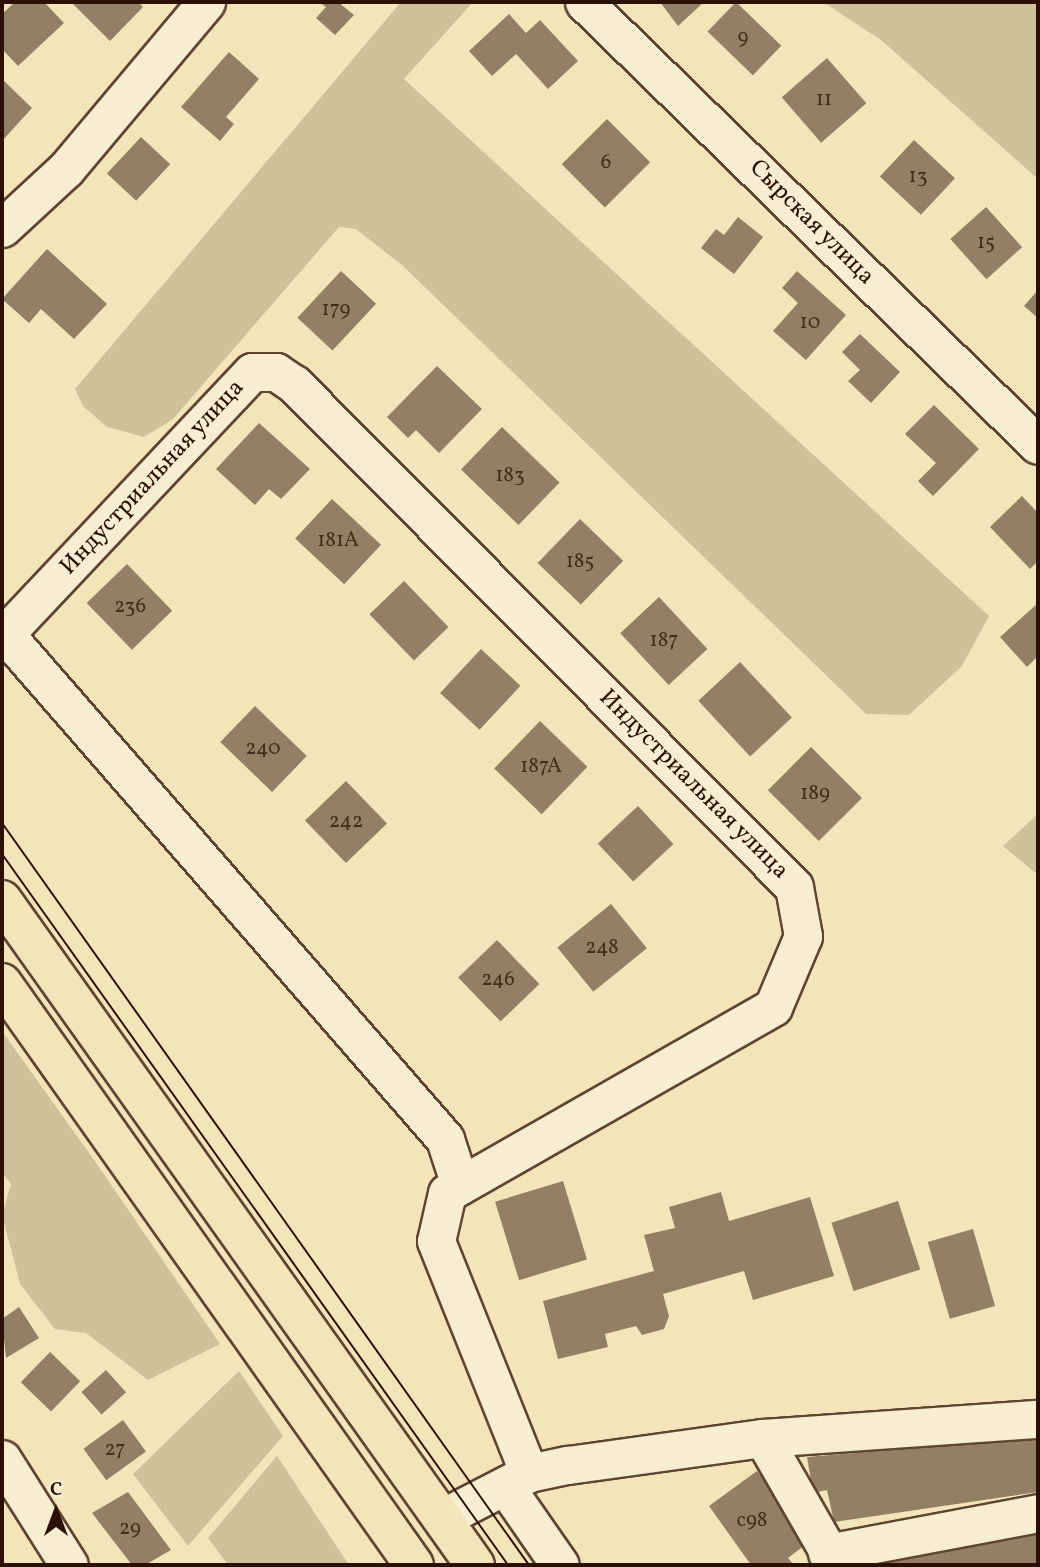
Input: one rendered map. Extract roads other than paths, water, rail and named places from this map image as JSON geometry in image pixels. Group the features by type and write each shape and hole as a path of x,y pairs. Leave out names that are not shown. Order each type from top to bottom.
{"main road":[{"path":"2,900 475,1565"},
{"path":"2,983 414,1565"}],"street":[{"path":"2,228 66,169 206,2"},
{"name":"Сырская улица","path":"584,2 1038,445"},
{"name":"Индустриальная улица","path":"252,372 276,372 294,384 794,887 803,936 773,1007 460,1185 445,1139 5,634 252,372"},
{"path":"460,1185 447,1193 436,1241 517,1480 561,1565"},
{"path":"442,1518 517,1480 763,1438 1038,1419"},
{"path":"763,1438 831,1559 1038,1513"},
{"path":"2,1459 69,1565"}],"tram line":[{"path":"2,823 529,1565"},
{"path":"2,854 508,1565"}]}
